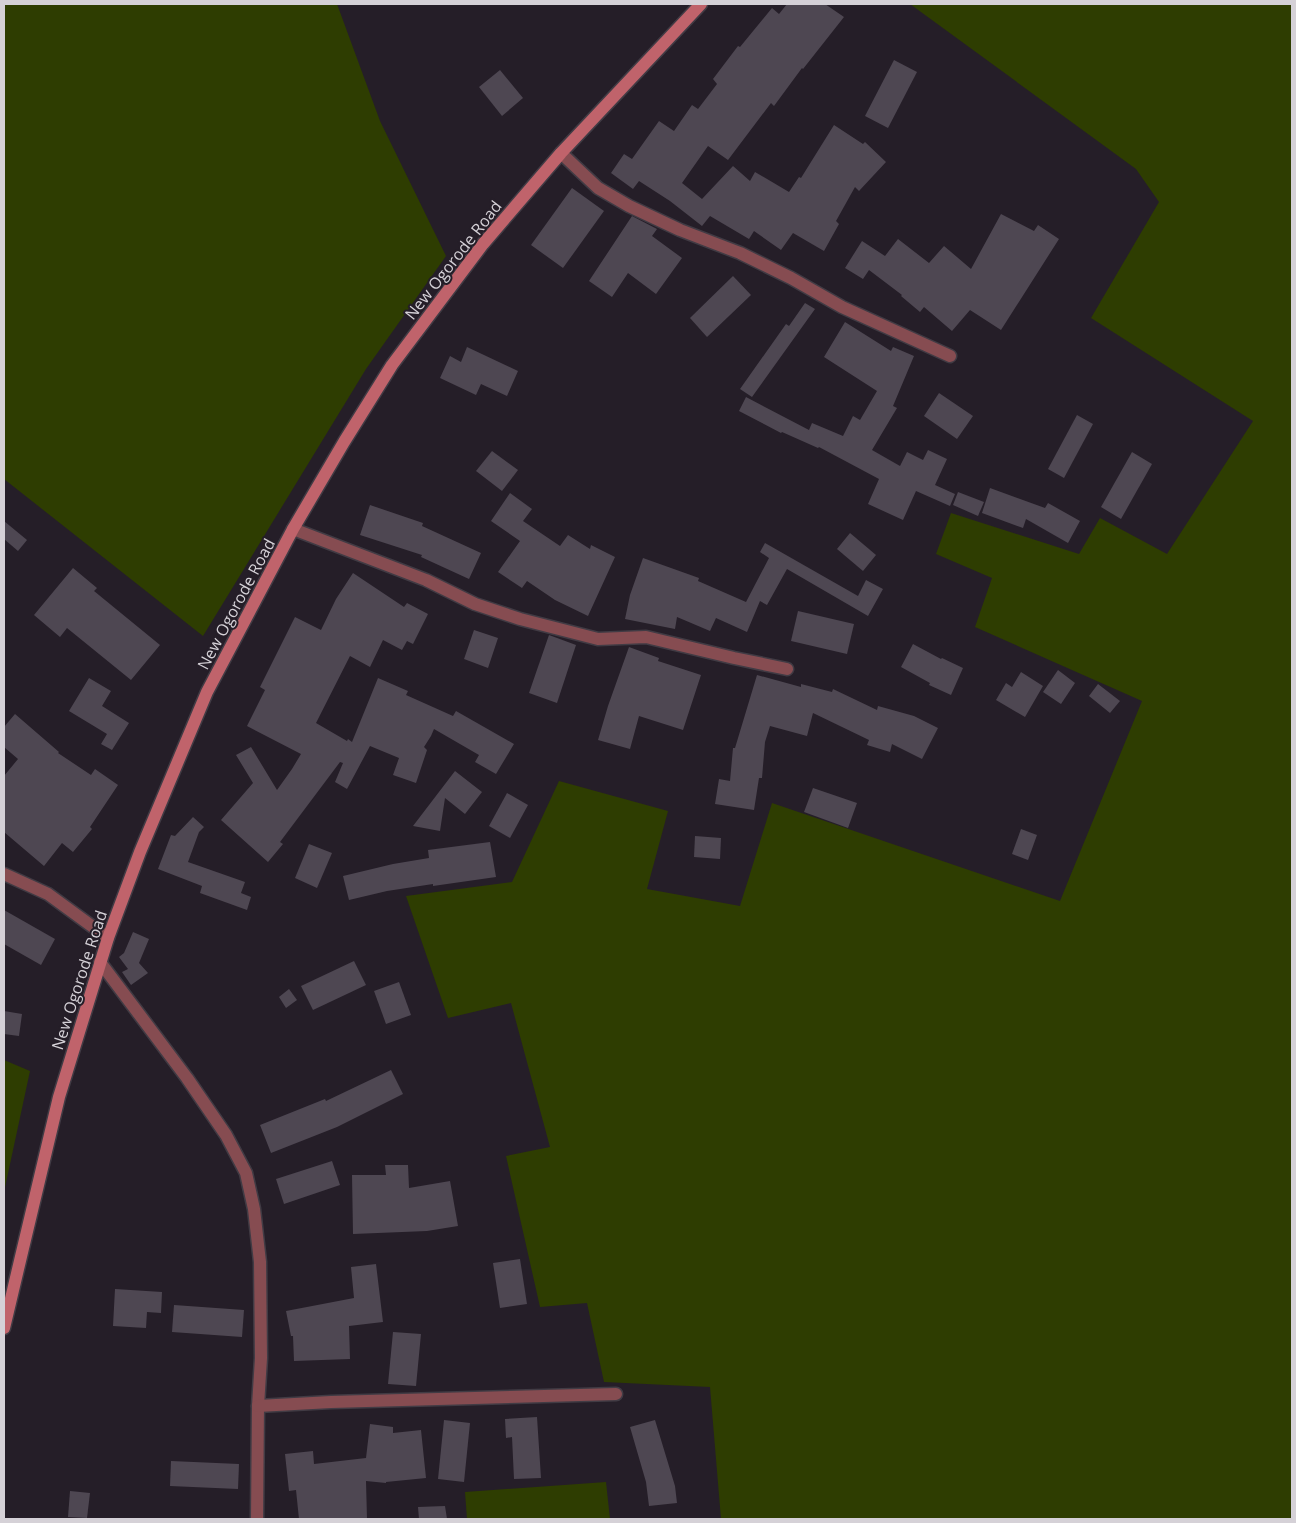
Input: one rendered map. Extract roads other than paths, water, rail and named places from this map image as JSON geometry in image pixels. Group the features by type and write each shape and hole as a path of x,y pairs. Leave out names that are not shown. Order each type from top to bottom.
{"street":[{"name":"New Ogorode Road","path":"4,1328 59,1097 108,938 140,852 207,692 293,528 392,365 483,244 561,153 701,4"},
{"path":"561,153 598,188 629,206 680,230 740,253 791,278 842,307 950,356"},
{"path":"293,528 426,580 476,604 520,619 598,639 646,637 734,658 787,668"},
{"path":"4,874 48,894 108,938"},
{"path":"100,962 193,1086 226,1135 246,1174 254,1209 260,1262 261,1358 258,1406 257,1519"},
{"path":"258,1406 331,1402 616,1394"}]}
